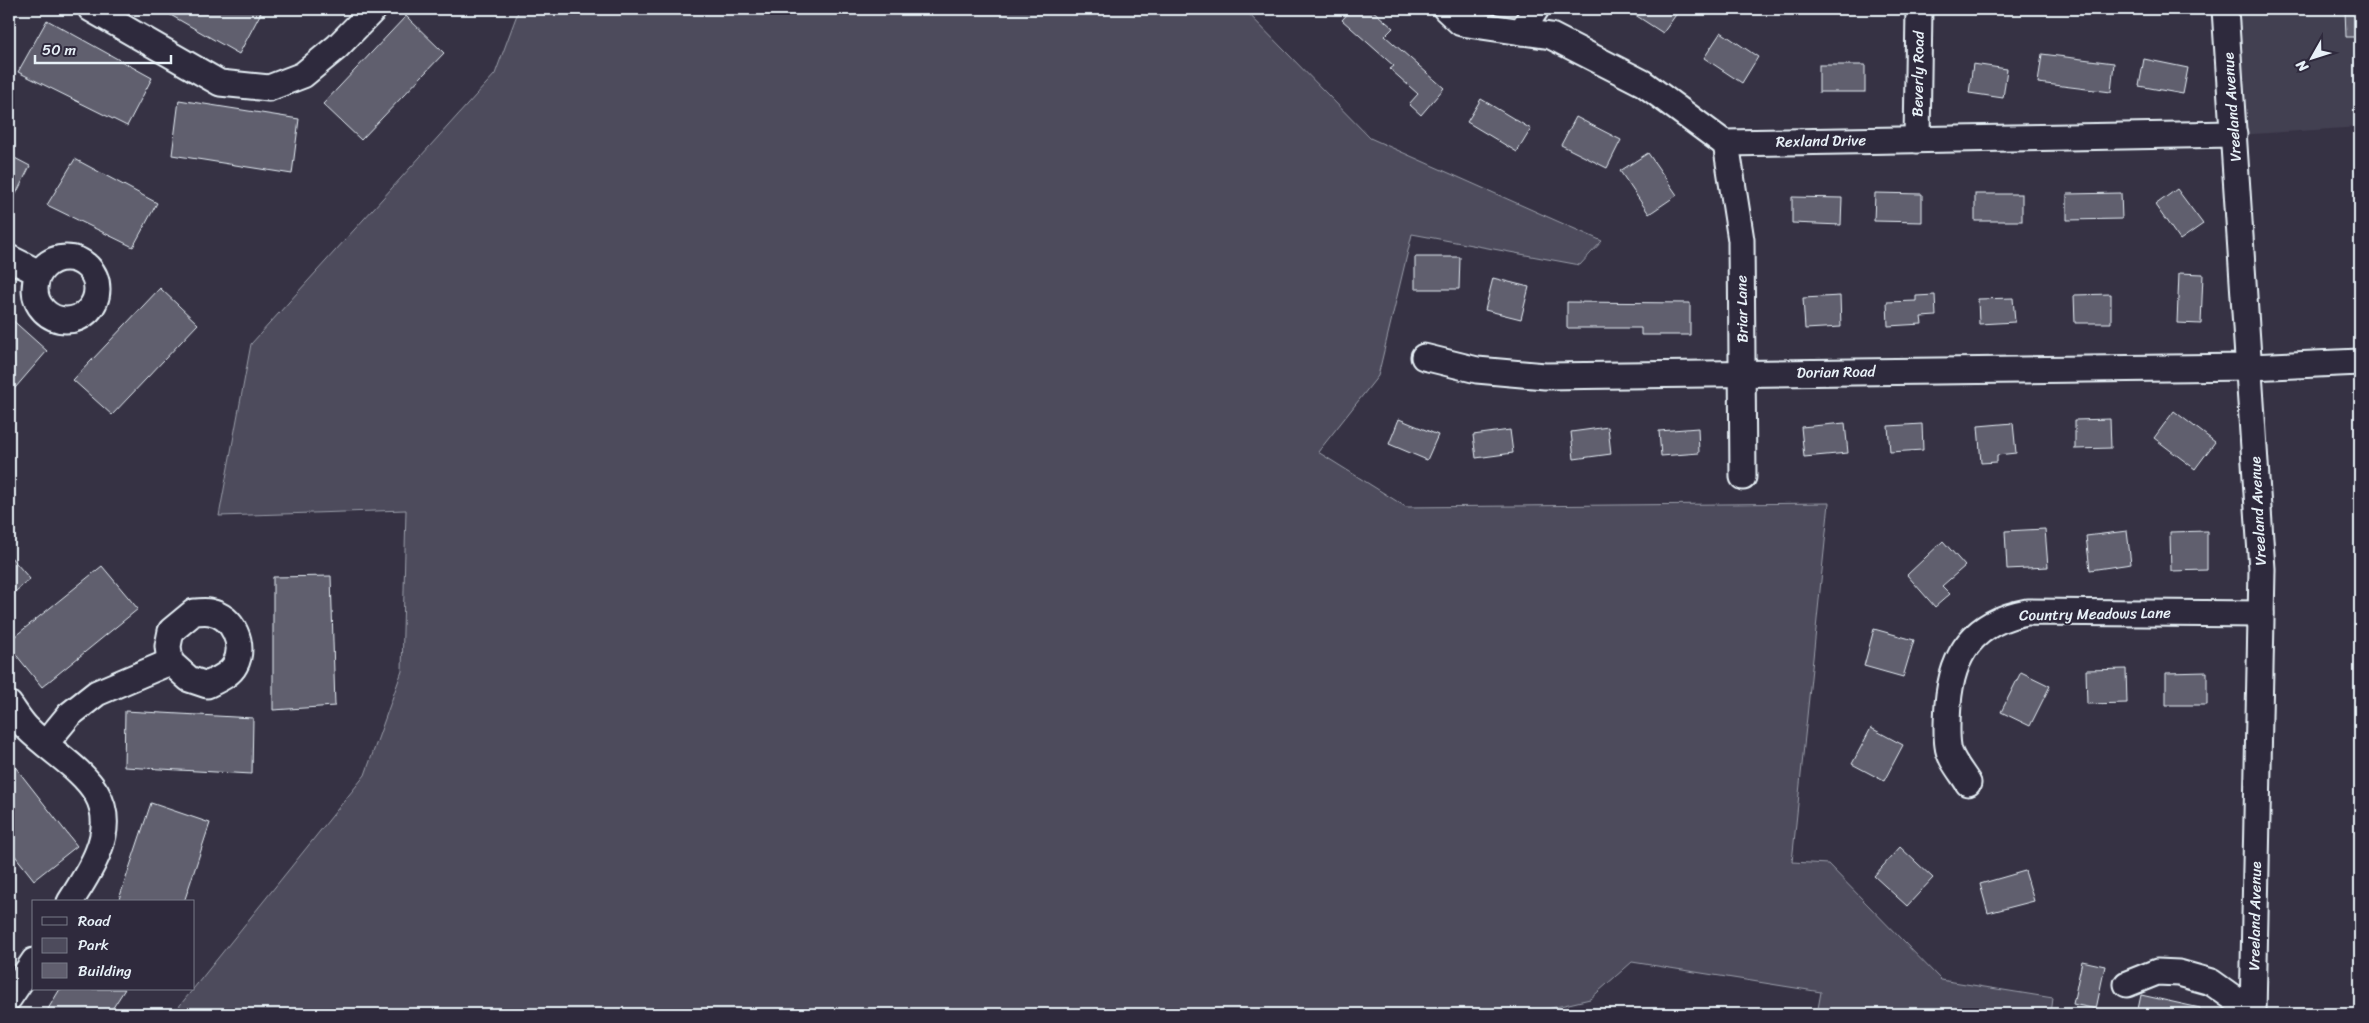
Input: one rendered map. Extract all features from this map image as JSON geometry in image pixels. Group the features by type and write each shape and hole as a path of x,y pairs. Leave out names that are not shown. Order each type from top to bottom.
{"street":[{"path":"91,9 220,83 269,88 302,75 337,48 374,9"},
{"path":"1446,9 1461,23 1551,36 1643,83 1726,142"},
{"path":"1521,32 1536,9"},
{"name":"Beverly Road","path":"1917,140 1920,9"},
{"name":"Vreeland Avenue","path":"2225,9 2262,569 2253,1013"},
{"name":"Rexland Drive","path":"1726,142 2234,134"},
{"name":"Briar Lane","path":"1726,142 1741,240 1743,477"},
{"path":"9,258 38,272"},
{"name":"Dorian Road","path":"1424,357 1477,370 1545,376 2250,367 2360,362"},
{"name":"Country Meadows Lane","path":"1968,783 1948,748 1949,696 1953,671 1964,649 1992,624 2027,612 2261,614"},
{"path":"46,744 69,715 97,693 170,662"},
{"path":"9,704 27,728 90,782 99,799 104,817 104,829 98,853 71,900"},
{"path":"9,998 32,964"},
{"path":"2127,984 2156,972 2179,973 2211,982 2253,1013"}],"shaded area":[{"path":"2239,9 2360,9 2360,127 2239,135"}],"green space":[{"path":"519,9 1244,9 1370,138 1602,241 1580,265 1412,234 1378,376 1318,452 1406,507 1829,503 1792,862 1828,864 1941,980 2053,998 2051,1014 1817,1014 1821,992 1632,962 1590,999 1526,1014 173,1014 192,990 195,990 195,987 365,775 402,671 406,510 219,516 251,344 495,74"}],"building":[{"path":"160,9 263,9 239,54"},
{"path":"1352,9 1371,9 1393,28 1385,36 1444,88 1421,115 1409,104 1418,94 1390,69 1394,66 1342,20"},
{"path":"1626,9 1680,9 1663,33"},
{"path":"2345,9 2360,9 2360,37 2346,37"},
{"path":"406,16 444,53 361,140 323,104"},
{"path":"47,20 152,78 127,126 18,72"},
{"path":"1721,32 1758,57 1742,83 1704,58"},
{"path":"2042,54 2114,63 2111,92 2038,83"},
{"path":"2144,59 2188,68 2183,94 2139,86"},
{"path":"1973,64 2007,69 2003,98 1969,93"},
{"path":"1819,65 1865,65 1865,92 1819,92"},
{"path":"1481,99 1531,129 1517,152 1467,122"},
{"path":"179,100 299,119 292,174 172,155"},
{"path":"1576,117 1621,140 1607,168 1561,145"},
{"path":"1648,153 1677,195 1649,214 1620,171"},
{"path":"9,155 30,166 9,208"},
{"path":"75,159 157,203 133,247 47,205"},
{"path":"2177,189 2203,224 2180,240 2155,205"},
{"path":"1875,193 1922,194 1922,222 1874,221"},
{"path":"2121,193 2122,219 2067,220 2067,194"},
{"path":"1975,194 2022,194 2022,221 1975,221"},
{"path":"1792,197 1842,198 1841,225 1792,223"},
{"path":"1415,257 1460,257 1459,289 1415,289"},
{"path":"2179,273 2203,274 2201,324 2177,323"},
{"path":"1493,278 1529,287 1521,319 1485,310"},
{"path":"160,288 198,324 112,415 73,380"},
{"path":"2111,294 2111,323 2075,323 2074,295"},
{"path":"1935,295 1936,316 1921,317 1922,324 1888,326 1887,302 1916,301 1916,296"},
{"path":"1840,296 1841,327 1805,329 1803,298"},
{"path":"2013,298 2015,322 1979,324 1978,299"},
{"path":"1567,302 1690,303 1690,335 1641,335 1641,328 1567,328"},
{"path":"9,317 47,351 9,395"},
{"path":"2174,411 2215,442 2195,469 2154,438"},
{"path":"1399,419 1438,435 1427,460 1389,444"},
{"path":"2110,419 2111,448 2075,449 2075,420"},
{"path":"1845,423 1848,453 1804,457 1801,427"},
{"path":"2013,423 2016,453 1997,455 1997,462 1981,463 1978,426"},
{"path":"1922,424 1923,450 1890,452 1888,426"},
{"path":"1608,427 1611,454 1574,459 1571,432"},
{"path":"1698,428 1699,453 1661,456 1659,431"},
{"path":"1510,430 1513,453 1476,458 1473,435"},
{"path":"2045,529 2048,567 2007,569 2005,531"},
{"path":"2127,531 2131,564 2090,570 2086,536"},
{"path":"2207,531 2207,570 2171,571 2170,532"},
{"path":"1943,541 1965,566 1942,586 1950,594 1935,607 1907,575"},
{"path":"9,555 30,579 9,597"},
{"path":"102,566 138,609 42,687 9,646 9,641"},
{"path":"331,576 335,706 273,710 273,577"},
{"path":"1874,629 1914,640 1903,677 1864,666"},
{"path":"2126,669 2127,703 2087,704 2086,670"},
{"path":"2021,672 2050,686 2030,726 2001,712"},
{"path":"2207,672 2207,705 2166,705 2166,673"},
{"path":"125,711 253,718 252,774 124,767"},
{"path":"1871,728 1903,745 1884,781 1852,764"},
{"path":"9,759 77,846 34,880 9,848"},
{"path":"151,803 210,823 185,900 119,900"},
{"path":"1900,847 1933,878 1907,906 1874,876"},
{"path":"2025,871 2034,901 1988,913 1980,884"},
{"path":"2082,961 2105,966 2096,1009 2073,1004"},
{"path":"59,990 124,990 109,1014 45,1014"},
{"path":"2141,995 2200,1008 2199,1014 2137,1014"}]}
